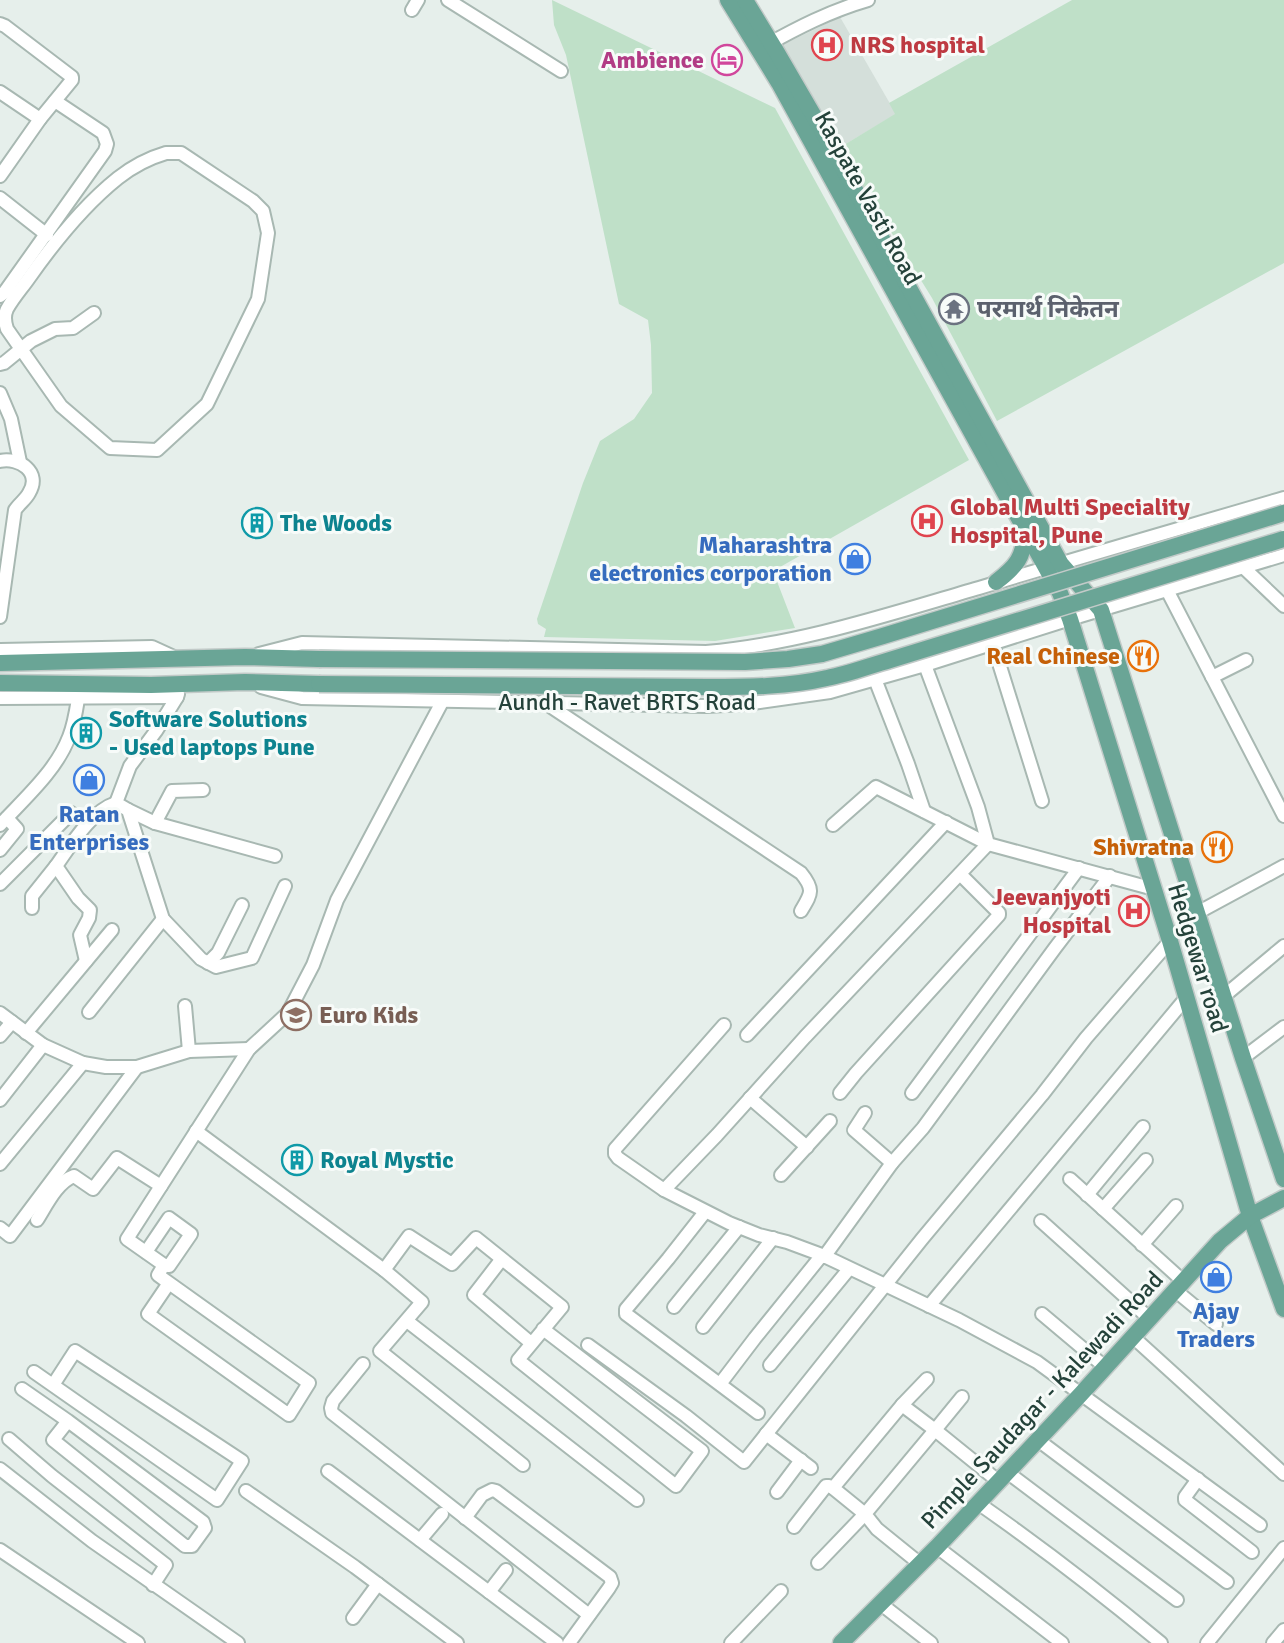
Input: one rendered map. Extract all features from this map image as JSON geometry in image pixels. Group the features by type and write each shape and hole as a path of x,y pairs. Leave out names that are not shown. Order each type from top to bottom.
{"main road":[{"name":"Kaspate Vasti Road","path":"728,0 765,46"},
{"name":"Kaspate Vasti Road","path":"745,0 765,46 1054,566"},
{"name":"Kaspate Vasti Road","path":"959,396 1026,531 1054,566"},
{"path":"0,663 245,657 707,662 788,659 822,653 883,636 1284,513"},
{"path":"996,583 1013,569 1020,559 1026,531"},
{"path":"0,683 151,685 180,691 245,682 707,687 790,684 827,678 890,660 1284,539"},
{"path":"1054,566 1101,610"},
{"name":"Hedgewar road","path":"1054,566 1060,593 1170,941 1250,1216 1284,1309"},
{"name":"Hedgewar road","path":"1101,610 1284,1179"},
{"name":"Pimple Saudagar - Kalewadi Road","path":"841,1643 1038,1440 1220,1241 1250,1216 1284,1198"}],"street":[{"path":"448,0 561,71"},
{"path":"765,46 841,8 868,0"},
{"path":"0,24 72,77 70,84 40,119 0,176"},
{"path":"0,92 40,119"},
{"path":"0,296 47,234 105,151 107,144 103,133 55,101"},
{"path":"180,153 253,201 263,211 268,233 258,299 207,404 157,450 110,448 61,406 21,348 7,330 6,311 42,259 77,216 120,176 153,157 180,153"},
{"path":"0,198 47,234"},
{"path":"0,364 21,348 55,329 73,328 94,313"},
{"path":"0,393 11,419 20,462 30,472 33,482 29,493 15,510 0,617"},
{"path":"0,461 20,462"},
{"name":"Aundh - Ravet BRTS Road","path":"245,657 302,643 706,652 744,649 803,638 1284,498"},
{"name":"Aundh - Ravet BRTS Road","path":"245,682 302,698 547,704 745,704 830,692 875,680 1284,555"},
{"path":"1243,567 1284,606"},
{"path":"1167,590 1283,813"},
{"path":"993,643 1042,801"},
{"path":"0,650 152,647 179,659"},
{"path":"1212,677 1246,660"},
{"path":"925,665 978,807 988,844"},
{"path":"875,680 924,811"},
{"path":"0,698 78,699 180,691"},
{"path":"180,691 131,766 122,806 163,919 201,959 216,967 252,958 285,886"},
{"path":"0,850 17,829 3,821 61,754 72,728 78,699"},
{"path":"146,1252 169,1218 191,1234 169,1266 164,1265 127,1239 249,1049 288,1013 313,965 337,900 442,702"},
{"path":"547,704 801,873 809,883 810,895 801,911"},
{"path":"833,825 876,787 988,844 1154,889"},
{"path":"155,823 172,791 202,790"},
{"path":"32,908 32,896 86,825 110,805 122,806 155,823 275,856"},
{"path":"0,884 71,813"},
{"path":"747,1035 946,822"},
{"path":"664,1190 988,844"},
{"path":"56,866 78,898 90,910 80,935 86,961"},
{"path":"1197,913 1284,866"},
{"path":"912,1093 1079,868"},
{"path":"840,1093 999,915 960,874"},
{"path":"720,1384 823,1256 892,1163 923,1128 1110,876"},
{"path":"208,963 218,953 242,905"},
{"path":"89,1012 163,919"},
{"path":"26,1033 112,930"},
{"path":"588,1345 744,1462 1086,1038 1170,941"},
{"path":"1224,996 1284,946"},
{"path":"929,1306 1186,998"},
{"path":"185,1006 189,1051"},
{"path":"0,1013 43,1045 83,1063 106,1067 137,1068 189,1051 249,1049"},
{"path":"0,1035 12,1022"},
{"path":"724,1025 615,1149 618,1158 664,1190 705,1212 738,1227 823,1256 959,1320 1037,1362 1260,1525"},
{"path":"1244,1058 1284,1027"},
{"path":"0,1100 43,1045"},
{"path":"0,1164 83,1063"},
{"path":"0,1228 10,1236 137,1068"},
{"path":"750,1098 807,1147"},
{"path":"865,1113 854,1130 892,1163"},
{"path":"781,1175 830,1121"},
{"path":"1087,1195 1143,1127"},
{"path":"197,1131 384,1270 422,1302 380,1351 523,1465"},
{"path":"37,1220 70,1177 74,1176 93,1189 117,1158 162,1186"},
{"path":"1103,1209 1146,1160"},
{"path":"1070,1179 1142,1245 1216,1324"},
{"path":"1142,1245 1176,1206"},
{"path":"705,1212 626,1309 626,1314 758,1413"},
{"path":"1041,1221 1150,1319"},
{"path":"674,1307 738,1227"},
{"path":"384,1270 409,1236 452,1264 476,1238 562,1307 543,1329 531,1343 518,1360 676,1486 702,1451 543,1329"},
{"path":"703,1327 773,1238"},
{"path":"501,1259 474,1295 531,1343"},
{"path":"164,1265 158,1275 309,1383 289,1415 148,1314 169,1283"},
{"path":"770,1365 849,1269"},
{"path":"1042,1314 1105,1367"},
{"path":"407,1321 636,1500"},
{"path":"1133,1337 1284,1474"},
{"path":"34,1372 217,1500 242,1461 75,1351 53,1385"},
{"path":"363,1364 333,1401 332,1413 589,1615"},
{"path":"833,1488 927,1379"},
{"path":"22,1388 68,1421 203,1522 205,1528 192,1546 186,1546 53,1440 68,1421"},
{"path":"818,1563 864,1514 962,1397"},
{"path":"902,1405 1177,1600"},
{"path":"766,1434 806,1464 777,1493"},
{"path":"9,1439 166,1565 153,1585"},
{"path":"1038,1440 1227,1582"},
{"path":"0,1469 92,1541 238,1643"},
{"path":"328,1471 557,1643"},
{"path":"1198,1479 1185,1500 1252,1552"},
{"path":"794,1527 826,1486 830,1486 919,1563"},
{"path":"246,1491 457,1643"},
{"path":"465,1518 482,1494 496,1491 610,1577 612,1583 609,1588 569,1643"},
{"path":"978,1503 1016,1529 1161,1643"},
{"path":"420,1541 442,1514"},
{"path":"937,1547 1062,1643"},
{"path":"1207,1643 1284,1548"},
{"path":"0,1550 138,1643"},
{"path":"489,1592 506,1570"},
{"path":"353,1618 378,1584"},
{"path":"731,1643 781,1591"},
{"path":"881,1604 931,1643"},
{"path":"1273,1643 1284,1630"}],"shaded area":[{"path":"840,17 896,114 839,148 780,46"}],"green space":[{"path":"552,0 775,108 969,460 773,571 795,628 715,641 544,637 546,629 538,624 537,619 583,483 600,441 634,419 652,393 648,320 619,304 566,55 554,25"},
{"path":"1072,0 1284,0 1284,263 997,421 932,298 839,148 895,114 889,103"}],"place":[{"name":"NRS hospital","path":"827,45"},
{"name":"Ambience","path":"727,60"},
{"name":"परमार्थ निकेतन","path":"954,309"},
{"name":"Global Multi Speciality Hospital, Pune","path":"927,521"},
{"name":"The Woods","path":"257,523"},
{"name":"Maharashtra electronics corporation","path":"855,559"},
{"name":"Real Chinese","path":"1143,656"},
{"name":"Software Solutions - Used laptops Pune","path":"86,733"},
{"name":"Ratan Enterprises","path":"89,780"},
{"name":"Shivratna","path":"1217,847"},
{"name":"Jeevanjyoti Hospital","path":"1134,911"},
{"name":"Euro Kids","path":"296,1015"},
{"name":"Royal Mystic","path":"297,1160"},
{"name":"Ajay Traders","path":"1216,1277"}]}
